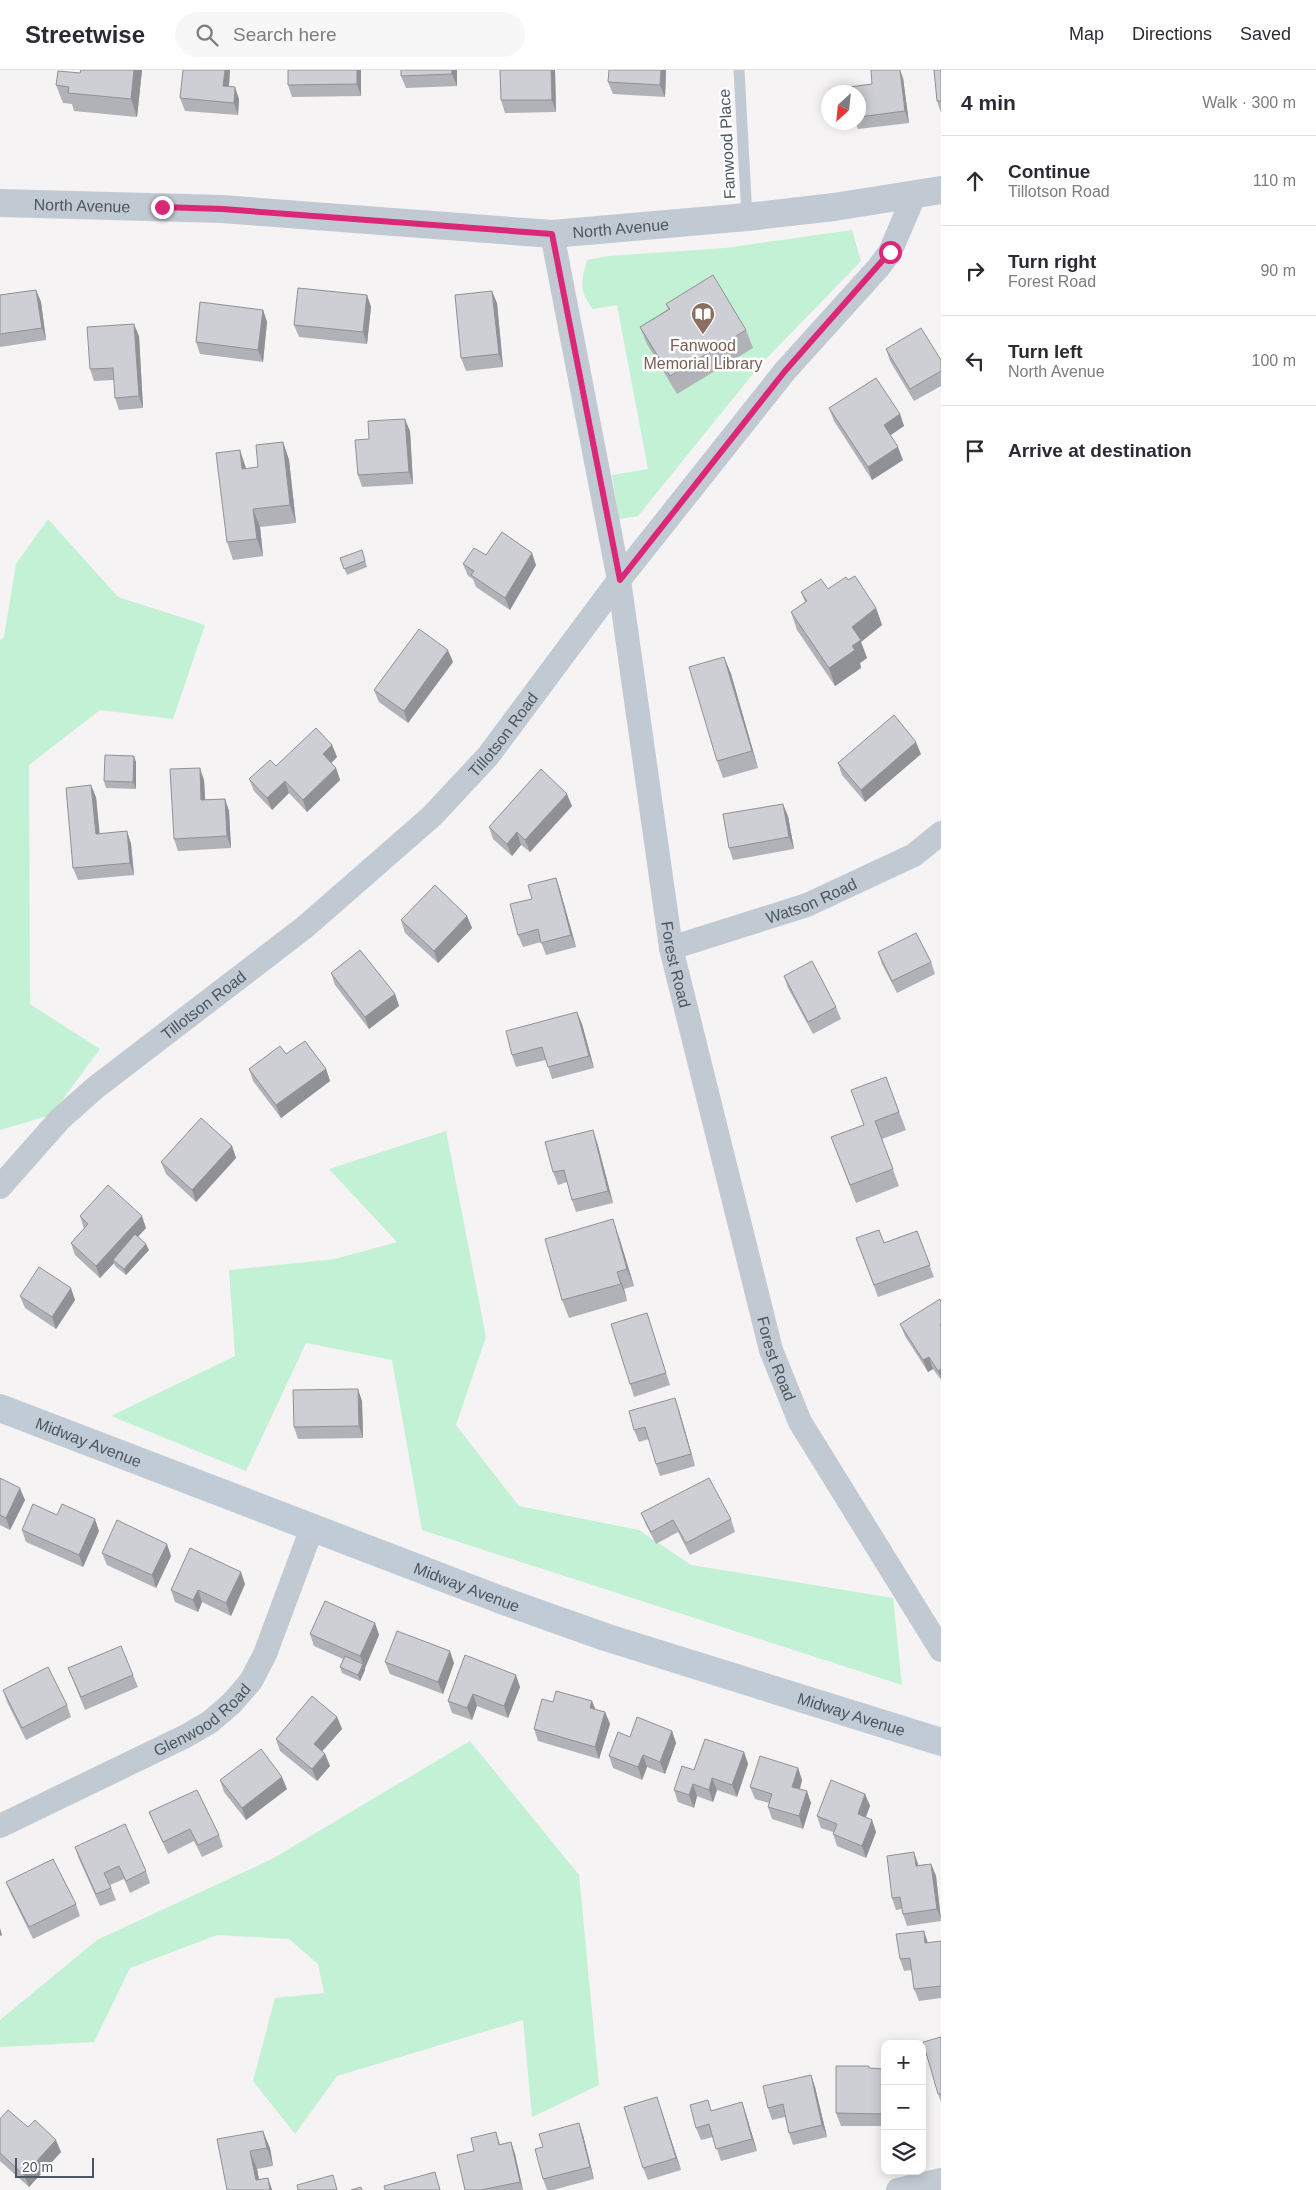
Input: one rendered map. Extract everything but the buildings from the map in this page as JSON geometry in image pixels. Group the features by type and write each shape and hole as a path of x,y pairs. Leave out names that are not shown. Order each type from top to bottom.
{"main road":[{"name":"Midway Avenue","path":"0,1408 492,1597 605,1637 941,1742"}],"street":[{"name":"North Avenue","path":"0,203 222,209 552,234 747,217 914,196 941,190"},
{"name":"Tillotson Road","path":"0,1187 60,1118 95,1088 305,927 432,816 488,756 620,580 785,371 878,268 890,252 914,196"},
{"name":"Forest Road","path":"552,234 620,580 671,948 771,1350 800,1422 941,1650"},
{"name":"Watson Road","path":"671,948 807,905 914,855 941,833"},
{"name":"Glenwood Road","path":"0,1826 186,1736 210,1722 232,1703 251,1681 264,1654 312,1528"},
{"path":"898,2190 941,2180"}],"lane":[{"name":"Fanwood Place","path":"739,70 747,217"}],"green space":[{"path":"852,230 861,261 761,364 638,516 619,519 612,475 648,469 617,305 593,309 588,303 582,286 587,260 608,256 725,248"},
{"path":"48,519 118,597 205,625 173,719 100,710 29,765 30,1004 100,1049 51,1115 0,1130 0,640 4,637 16,564"},
{"path":"446,1131 486,1337 456,1425 519,1506 639,1530 691,1565 893,1598 902,1685 422,1530 392,1360 306,1343 246,1471 111,1416 235,1356 229,1270 335,1259 397,1242 329,1169"},
{"path":"470,1741 579,1875 599,2085 532,2117 523,2020 337,2076 295,2134 253,2081 275,1998 324,1993 318,1964 289,1939 217,1935 130,1968 94,2042 0,2047 0,2020 97,1940 272,1859"}],"place":[{"name":"Fanwood Memorial Library","path":"703,335"}],"route":[{"path":"162,207 222,209 552,234 620,580 785,371 878,268 890,252"}]}
